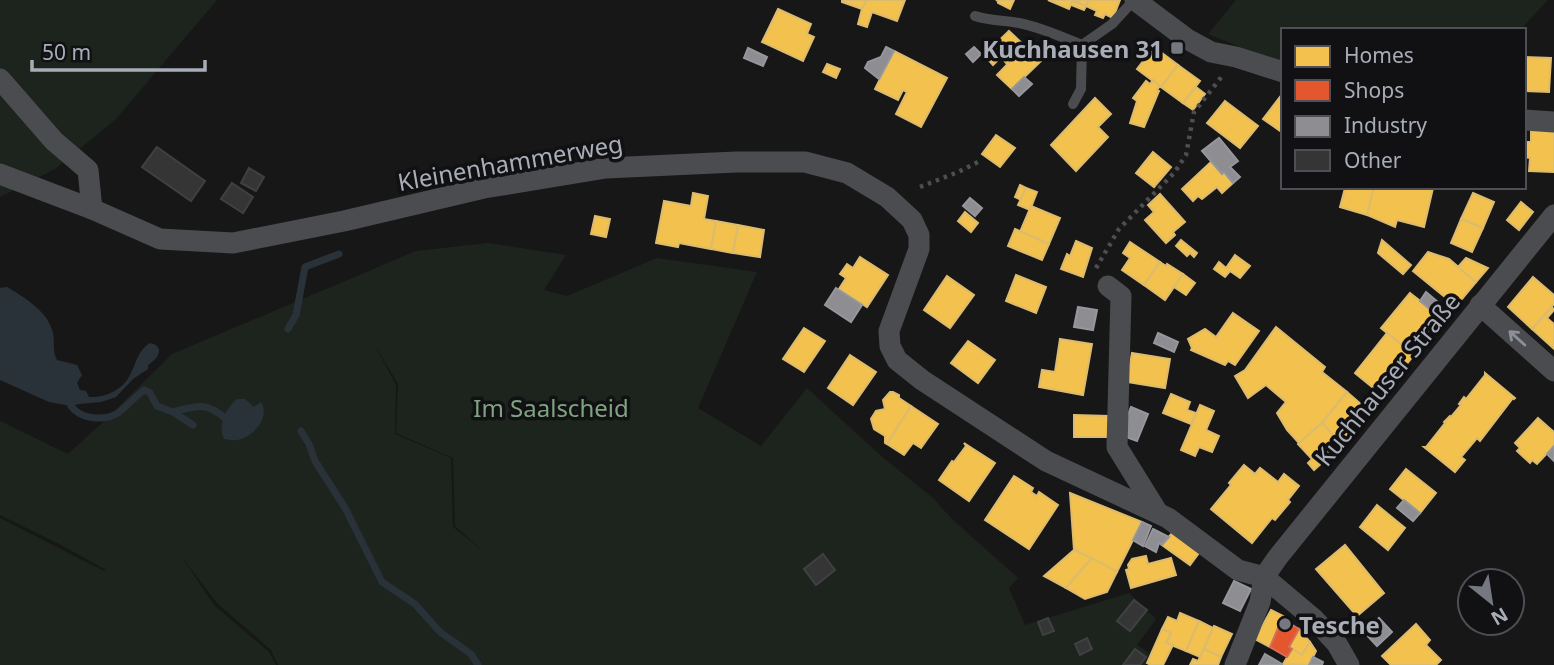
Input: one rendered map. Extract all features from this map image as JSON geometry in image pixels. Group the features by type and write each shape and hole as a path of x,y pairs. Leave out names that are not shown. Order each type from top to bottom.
{"street":[{"path":"1135,0 1187,39 1210,52 1281,71"},
{"path":"0,79 54,141 88,170 92,209"},
{"path":"1526,120 1554,122"},
{"name":"Kleinenhammerweg","path":"0,174 92,209 160,239 233,243 344,222 484,188 606,167 805,162 847,173 887,197 912,220 919,235 919,249 889,331 890,346 897,360 922,380 1046,461 1168,518 1238,570 1264,578 1314,619 1337,644 1349,665"},
{"name":"Kuchhauser Straße","path":"1264,578 1278,557 1554,215"},
{"name":"Kleinenhammerweg","path":"1101,279 1121,296 1117,447 1158,513"},
{"path":"1480,305 1554,371"},
{"path":"1235,665 1261,602 1264,578"}],"lane":[{"path":"1082,45 1112,24 1135,0"},
{"path":"975,16 986,20 1020,23 1082,45"},
{"path":"1073,104 1081,89 1082,45"}],"path":[{"path":"1101,279 1098,263 1119,229 1174,173 1186,155 1194,112 1236,57"},
{"path":"920,187 958,173 980,160"}],"green space":[{"path":"0,0 217,0 115,120 55,169 0,197"},
{"path":"1236,0 1548,0 1522,28 1281,28 1281,63 1208,34"},
{"name":"Im Saalscheid","path":"488,243 566,255 544,290 567,296 657,258 757,272 698,408 761,446 807,388 880,455 933,498 952,519 1018,578 1009,588 1025,625 1129,593 1156,619 1137,645 1149,653 1145,665 278,665 271,650 217,603 181,556 214,605 269,652 276,665 0,665 0,518 106,570 0,515 0,421 68,454 172,354 416,251","holes":["373,342 398,384 396,433 453,458 455,526 484,552 453,527 451,458 395,434 396,385"]}],"shaded area":[{"path":"7,287 35,306 46,318 53,333 57,360 77,365 82,375 77,383 80,390 86,391 89,397 106,395 117,390 129,377 139,354 150,343 159,349 157,356 148,365 148,369 133,379 116,397 101,402 71,406 49,402 0,380 0,288"},
{"path":"237,399 245,399 254,407 261,402 264,414 258,426 248,436 234,440 224,439 224,418"}],"building: Homes":[{"path":"842,0 867,0 862,9"},
{"path":"867,0 905,0 897,21 872,12 867,27 858,24"},
{"path":"996,0 1014,0 1010,9"},
{"path":"1048,0 1073,0 1069,9"},
{"path":"1073,0 1089,0 1086,6"},
{"path":"1089,0 1120,0 1113,18 1105,14 1103,18 1095,15 1097,11 1086,6"},
{"path":"1072,1 1086,6 1084,10 1071,5"},
{"path":"778,9 811,24 807,34 814,37 803,61 762,42"},
{"path":"1009,31 1025,46 1007,64 1001,57 993,65 984,55"},
{"path":"1025,46 1041,61 1012,89 997,75"},
{"path":"1154,47 1178,65 1161,87 1137,69"},
{"path":"894,51 947,78 921,127 896,114 907,92 903,90 898,100 875,89"},
{"path":"1526,57 1551,58 1549,92 1526,91"},
{"path":"827,64 840,69 836,78 823,72"},
{"path":"1178,65 1200,81 1183,103 1161,87"},
{"path":"1153,80 1160,86 1144,127 1130,123 1137,101 1133,98 1146,81 1150,84"},
{"path":"1196,87 1205,94 1193,110 1183,103"},
{"path":"1281,96 1281,132 1263,119"},
{"path":"1095,98 1111,114 1098,127 1108,137 1076,171 1051,145"},
{"path":"1225,101 1258,126 1240,148 1207,123"},
{"path":"1531,130 1554,132 1554,172 1529,171 1530,158 1526,157 1526,142 1531,142"},
{"path":"996,135 1015,148 1000,167 982,154"},
{"path":"1153,152 1171,167 1154,187 1136,173"},
{"path":"1211,162 1233,183 1222,193 1217,187 1202,199 1198,196 1193,201 1182,189"},
{"path":"1020,185 1026,188 1021,200 1015,197"},
{"path":"1026,188 1037,192 1030,210 1018,205"},
{"path":"1345,189 1374,189 1367,215 1340,207"},
{"path":"1374,189 1433,189 1424,227 1397,220 1395,227 1367,215"},
{"path":"693,193 708,196 704,219 716,221 711,249 679,243 678,247 656,243 664,201 691,206"},
{"path":"1473,193 1494,202 1483,228 1461,219"},
{"path":"1160,194 1185,222 1173,232 1175,235 1166,243 1145,220 1154,212 1148,205"},
{"path":"1521,202 1533,212 1519,230 1507,220"},
{"path":"1031,206 1060,218 1049,244 1020,232"},
{"path":"965,212 978,223 971,232 958,221"},
{"path":"595,216 610,219 606,237 591,234"},
{"path":"1461,219 1483,228 1472,252 1451,243"},
{"path":"716,221 738,225 733,253 711,249"},
{"path":"738,225 764,230 760,257 733,253"},
{"path":"1015,229 1049,244 1042,260 1008,246"},
{"path":"1181,240 1197,253 1194,257 1190,253 1187,256 1176,246"},
{"path":"1382,240 1411,265 1403,274 1378,253"},
{"path":"1076,241 1092,248 1083,277 1061,269"},
{"path":"1130,242 1160,262 1144,285 1122,270 1130,258 1123,253"},
{"path":"1428,252 1449,259 1476,282 1456,306 1413,271"},
{"path":"1235,255 1250,266 1240,278 1230,271 1225,277 1214,269 1219,262 1226,268"},
{"path":"860,257 888,275 867,307 839,289 846,278 840,274 847,264 853,268"},
{"path":"1466,258 1488,268 1476,282 1458,267"},
{"path":"1160,262 1183,274 1165,300 1144,285"},
{"path":"1183,274 1195,283 1186,295 1174,287"},
{"path":"1016,275 1046,287 1036,313 1006,301"},
{"path":"947,276 974,295 950,328 924,310"},
{"path":"1533,277 1554,295 1554,304 1532,329 1508,307"},
{"path":"1410,293 1442,318 1413,354 1381,328"},
{"path":"1552,307 1554,310 1547,318 1554,324 1554,349 1532,329"},
{"path":"1233,313 1259,331 1235,365 1228,361 1225,365 1191,350 1188,339 1205,329 1216,337"},
{"path":"1276,327 1325,367 1322,372 1347,392 1322,423 1299,443 1277,413 1286,402 1266,385 1248,398 1235,376 1245,370"},
{"path":"804,328 825,341 804,372 783,359"},
{"path":"1387,333 1414,355 1382,395 1355,373"},
{"path":"1060,339 1092,344 1083,395 1039,387 1042,370 1055,372"},
{"path":"968,341 995,360 978,383 951,363"},
{"path":"1132,353 1170,359 1165,388 1127,382"},
{"path":"850,355 876,372 853,405 828,388"},
{"path":"1485,373 1515,398 1480,441 1477,438 1461,457 1465,460 1455,472 1424,447"},
{"path":"890,392 899,395 899,398 911,406 887,444 885,436 874,429 871,419 876,411 885,409 883,400"},
{"path":"1347,392 1370,412 1342,445 1322,423"},
{"path":"1171,394 1190,402 1187,410 1196,413 1191,424 1163,413"},
{"path":"1200,405 1214,411 1206,430 1219,436 1212,452 1199,447 1195,456 1181,450"},
{"path":"911,406 938,424 921,448 913,443 904,455 887,444"},
{"path":"1074,415 1109,416 1108,437 1074,437"},
{"path":"1538,418 1554,432 1554,446 1537,464 1532,460 1530,463 1517,451 1520,448 1515,443"},
{"path":"1322,423 1342,445 1314,470 1308,463 1312,459 1298,444"},
{"path":"964,443 995,463 969,501 939,480 966,446"},
{"path":"1244,465 1255,474 1260,468 1278,482 1284,474 1299,486 1288,500 1290,502 1275,520 1272,518 1252,543 1211,509"},
{"path":"1406,469 1436,493 1420,513 1390,489"},
{"path":"1014,476 1033,488 1031,492 1037,496 1039,492 1058,505 1029,549 985,520"},
{"path":"1070,493 1142,522 1117,572 1074,550"},
{"path":"1377,505 1405,528 1388,550 1360,527"},
{"path":"1172,533 1199,553 1190,565 1162,545"},
{"path":"1345,545 1384,593 1357,616 1316,569"},
{"path":"1074,550 1092,558 1066,588 1044,576"},
{"path":"1146,556 1148,564 1171,558 1176,575 1131,588 1126,570 1129,569 1128,565 1132,559"},
{"path":"1092,558 1117,572 1107,592 1085,599 1066,588"},
{"path":"1271,610 1283,616 1270,647 1255,639"},
{"path":"1180,613 1199,621 1186,651 1166,643 1171,633 1162,629 1168,617 1177,621"},
{"path":"1199,621 1213,628 1200,657 1186,651"},
{"path":"1416,624 1430,640 1426,645 1441,660 1436,665 1391,665 1382,656"},
{"path":"1214,626 1232,634 1221,657 1204,649"},
{"path":"1162,629 1171,633 1166,643 1173,645 1163,665 1151,665 1147,663"},
{"path":"1299,629 1310,642 1302,655 1289,647"},
{"path":"1310,642 1316,651 1309,665 1283,664 1292,649 1302,655"},
{"path":"1204,649 1221,657 1218,665 1190,665 1193,659 1198,661"}],"building: Shops":[{"path":"1283,616 1299,629 1289,647 1292,649 1287,657 1270,647"}],"building: Industry":[{"path":"886,47 894,51 879,79 865,68 868,62 881,57"},
{"path":"974,47 981,54 973,62 966,54"},
{"path":"748,48 767,57 763,66 744,58"},
{"path":"1024,77 1032,84 1019,96 1012,89"},
{"path":"1219,138 1238,161 1230,167 1240,177 1233,183 1202,151"},
{"path":"970,198 982,208 975,216 963,206"},
{"path":"836,288 862,305 851,322 825,305"},
{"path":"1426,292 1444,307 1437,315 1420,301"},
{"path":"1078,307 1097,310 1093,330 1074,327"},
{"path":"1158,333 1178,342 1174,352 1154,343"},
{"path":"1131,407 1148,414 1137,441 1121,433"},
{"path":"1554,446 1554,461 1547,454"},
{"path":"1404,500 1420,513 1413,521 1397,508"},
{"path":"1142,522 1151,526 1143,546 1133,540"},
{"path":"1153,529 1169,537 1162,545 1159,543 1156,552 1145,546"},
{"path":"1234,581 1251,589 1240,611 1223,603"},
{"path":"1379,618 1392,632 1377,646 1364,632"},
{"path":"1265,654 1282,664 1282,665 1259,665"},
{"path":"1313,657 1323,662 1322,665 1309,665"}],"building: Other":[{"path":"157,147 205,181 191,201 142,167"},
{"path":"249,168 264,177 256,191 241,183"},
{"path":"232,183 253,197 243,213 221,199"},
{"path":"823,554 835,570 816,585 804,569"},
{"path":"1134,600 1147,610 1130,631 1117,621"},
{"path":"1048,618 1054,631 1043,635 1038,622"},
{"path":"1087,638 1092,649 1080,655 1075,644"},
{"path":"1135,649 1146,657 1140,665 1123,665"}],"waterway":[{"path":"288,329 296,315 305,267 339,254"},
{"path":"71,406 75,411 93,418 113,416 144,390 150,393 157,406 173,412 193,425"},
{"path":"173,412 200,406 212,409 225,418"},
{"path":"301,431 315,461 345,508 382,582 415,604 440,632 471,654 478,665"}],"place":[{"name":"Kuchhausen 31","path":"1177,48"},
{"name":"Tesche","path":"1285,624"}]}
